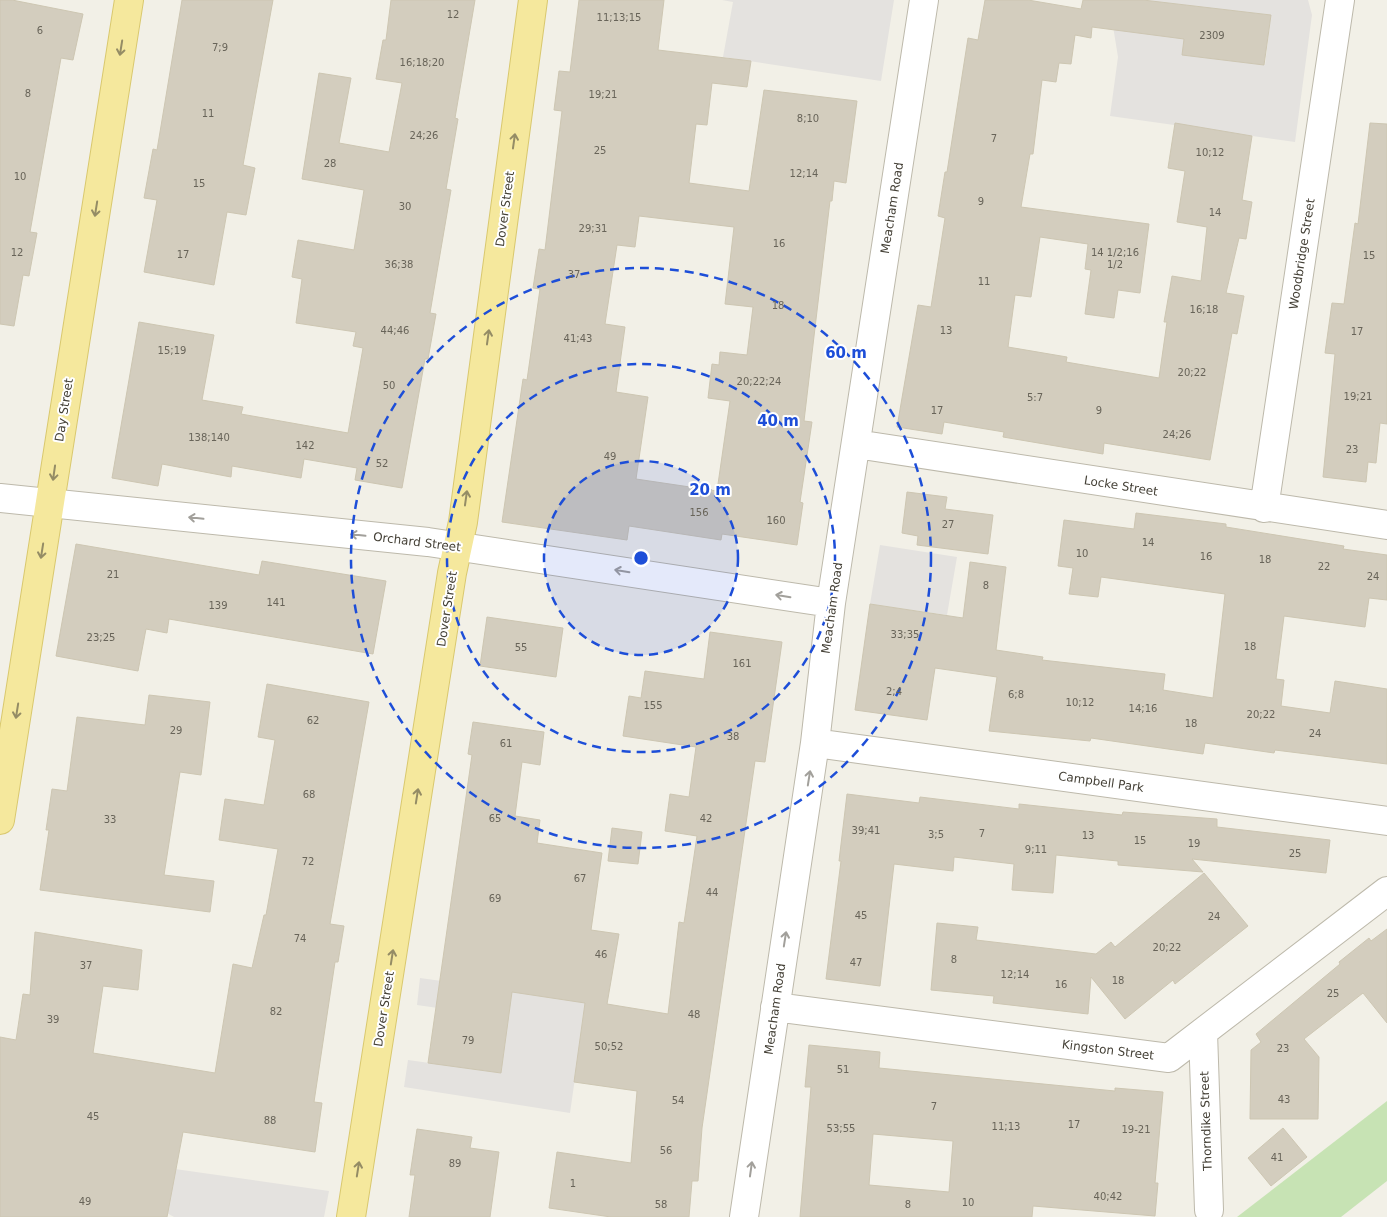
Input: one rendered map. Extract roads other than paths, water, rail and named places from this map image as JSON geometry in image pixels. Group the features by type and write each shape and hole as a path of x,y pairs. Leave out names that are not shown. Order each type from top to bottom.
{"main road":[{"name":"Day Street","path":"0,820 129,0"},
{"name":"Dover Street","path":"351,1217 464,513 533,0"}],"street":[{"name":"Meacham Road","path":"744,1217 815,743 831,603 924,0"},
{"name":"Woodbridge Street","path":"1264,508 1340,0"},
{"name":"Locke Street","path":"856,444 1264,508 1387,525"},
{"name":"Orchard Street","path":"0,498 458,546 831,603"},
{"name":"Campbell Park","path":"815,743 1387,821"},
{"name":"Kingston Street","path":"775,1008 1169,1058 1387,891"},
{"name":"Thorndike Street","path":"1203,1032 1209,1210"}]}
